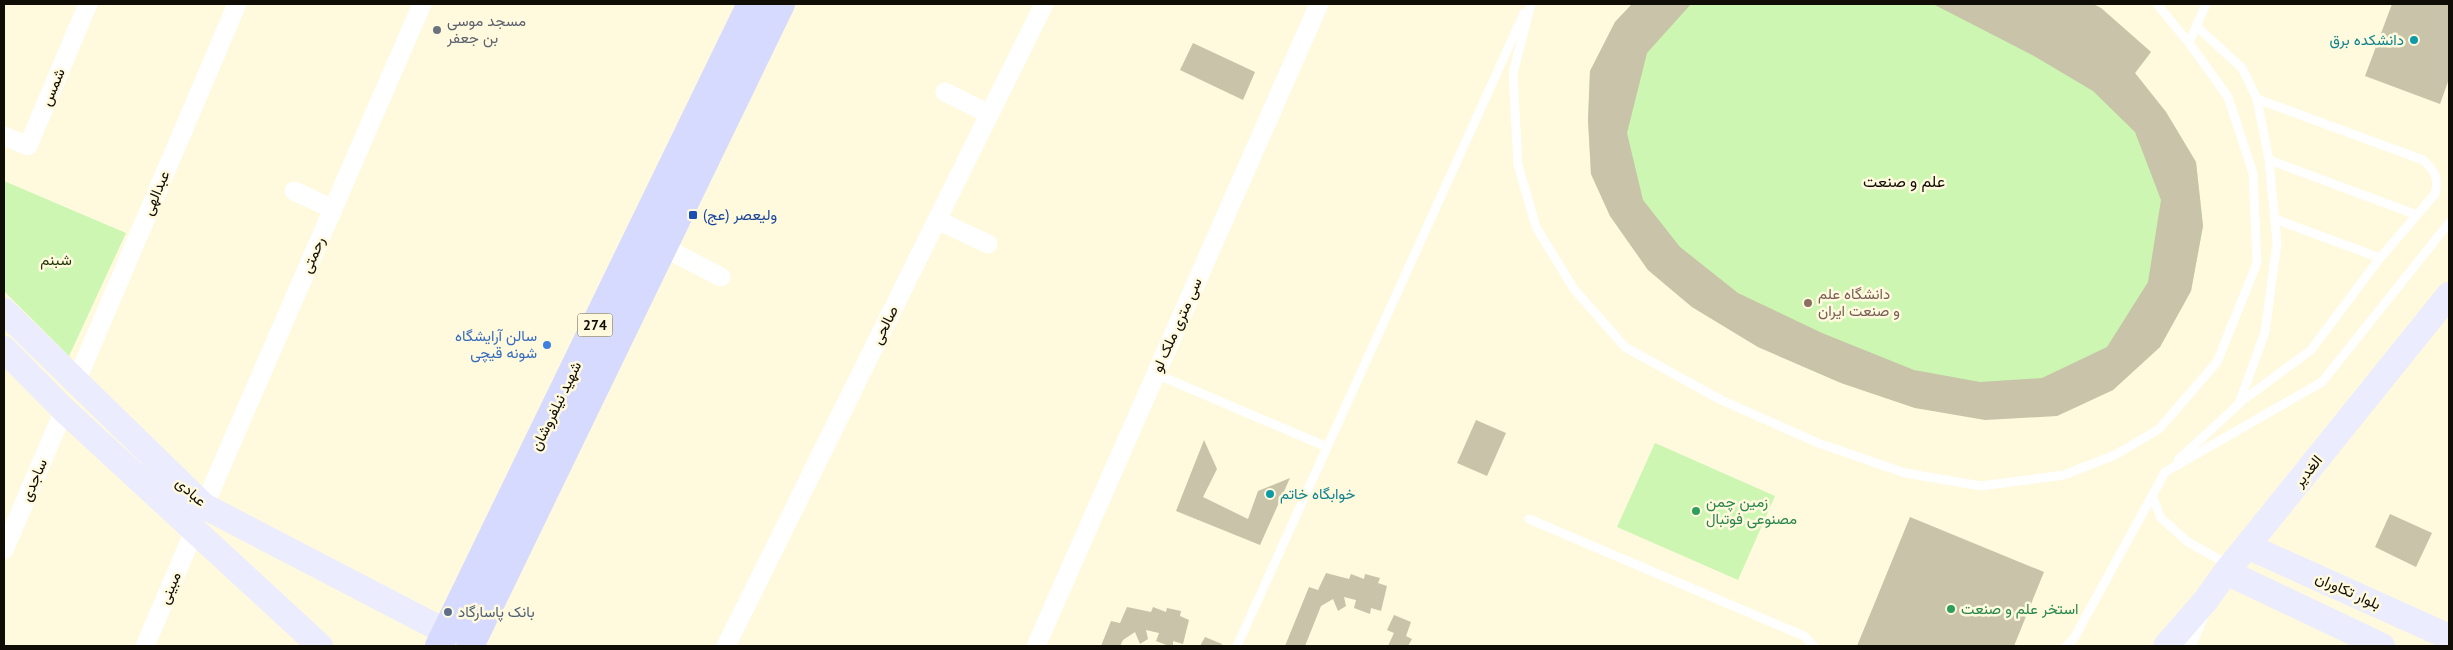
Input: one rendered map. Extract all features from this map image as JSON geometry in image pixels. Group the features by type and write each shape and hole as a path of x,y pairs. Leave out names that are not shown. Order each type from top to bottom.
{"main road":[{"name":"شهید نیلفروشان","path":"442,639 751,4"},
{"name":"شهید نیلفروشان","path":"473,645 781,4"},
{"name":"الغدیر","path":"2166,646 2206,600 2228,569 2449,295"},
{"name":"عبادی","path":"4,311 76,382 320,646"},
{"name":"عبادی","path":"4,349 64,410 200,518 442,639"},
{"name":"بلوار تکاوران","path":"2247,546 2449,637"},
{"path":"2228,569 2382,646"},
{"path":"442,639 473,645"}],"street":[{"name":"شمس","path":"4,136 28,146 88,4"},
{"name":"رحمتی","path":"200,518 422,4"},
{"name":"صالحی","path":"726,646 1044,4"},
{"name":"سی متری ملک لو","path":"1036,646 1319,4"},
{"name":"عبدالهی","path":"76,382 230,6"},
{"path":"945,92 989,114"},
{"path":"294,190 333,209"},
{"path":"937,220 988,244"},
{"path":"663,247 721,277"},
{"name":"ساجدی","path":"4,550 64,410"},
{"name":"مبینی","path":"144,646 200,518"},
{"path":"2186,646 2206,600"}],"lane":[{"path":"1529,4 1513,74 1518,165 1536,228 1574,289 1625,347 1722,400 1818,443 1905,473 1980,486 2064,474 2115,455 2160,429 2217,362 2257,263 2253,173 2228,97 2190,43 2157,4"},
{"path":"1237,646 1529,4"},
{"path":"2190,43 2206,4"},
{"path":"2196,26 2242,68 2257,99 2269,160 2277,243 2265,332 2239,404"},
{"path":"2066,646 2073,640 2165,472 2239,404 2311,350 2380,258 2435,194 2438,183 2434,170 2423,160 2257,99"},
{"path":"2269,160 2417,215"},
{"path":"2275,219 2380,258"},
{"path":"2165,472 2322,382 2449,223"},
{"path":"1156,374 1327,447"},
{"path":"2152,496 2161,518 2181,536 2228,569"},
{"path":"1530,519 1804,636 1814,646"}],"green space":[{"path":"1632,4 2093,4 2101,8 2151,52 2135,73 2166,112 2196,162 2203,226 2191,291 2160,347 2113,390 2057,416 1915,408 1841,383 1758,347 1692,307 1648,270 1610,216 1591,174 1588,120 1590,71 1615,22"},
{"name":"شبنم","path":"4,181 126,233 69,356 4,291"},
{"name":"زمین چمن مصنوعی فوتبال","path":"1655,443 1775,496 1738,580 1617,527"}],"building":[{"path":"1632,4 1691,4 1647,53 1627,133 1643,200 1680,247 1738,293 1822,333 1914,370 1980,382 2042,378 2107,347 2148,282 2161,200 2135,132 2093,91 2034,56 1933,4 2093,4 2101,8 2151,52 2135,73 2166,112 2196,162 2203,226 2191,291 2160,347 2113,390 2057,416 1985,420 1915,408 1841,383 1758,347 1692,307 1648,270 1610,216 1591,174 1588,120 1590,71 1615,22"},
{"name":"دانشکده برق","path":"2392,4 2449,4 2449,79 2440,104 2365,76"},
{"path":"1193,43 1255,72 1243,100 1180,70"},
{"path":"1476,420 1506,433 1487,476 1457,463"},
{"name":"خوابگاه خاتم","path":"1204,440 1217,469 1203,497 1248,519 1258,491 1290,478 1260,545 1176,511"},
{"path":"2390,514 2432,533 2416,567 2375,547"},
{"name":"استخر علم و صنعت","path":"1910,517 2044,572 2014,646 1857,646"},
{"path":"1326,573 1349,579 1351,574 1364,579 1365,574 1380,578 1378,583 1387,586 1381,611 1371,608 1370,614 1354,608 1356,600 1344,597 1346,606 1338,611 1333,599 1321,606 1305,646 1285,646 1309,587 1318,590"},
{"path":"1127,607 1151,612 1153,607 1166,612 1167,608 1181,611 1180,616 1189,620 1183,644 1173,641 1173,646 1169,646 1156,641 1159,633 1146,630 1148,639 1140,644 1135,632 1123,640 1120,646 1101,646 1111,621 1120,623"},
{"path":"1394,615 1411,622 1406,636 1412,639 1408,646 1388,646 1394,633 1387,630"},
{"path":"1205,637 1222,644 1221,646 1200,646"}],"place":[{"name":"مسجد موسی بن جعفر","path":"437,30"},
{"name":"دانشکده برق","path":"2414,40"},
{"name":"ولیعصر (عج)","path":"693,215"},
{"name":"دانشگاه علم و صنعت ایران","path":"1808,303"},
{"name":"سالن آرایشگاه شونه قیچی","path":"547,345"},
{"name":"خوابگاه خاتم","path":"1270,494"},
{"name":"زمین چمن مصنوعی فوتبال","path":"1696,511"},
{"name":"استخر علم و صنعت","path":"1951,609"},
{"name":"بانک پاسارگاد","path":"448,612"}],"district":[{"name":"علم و صنعت","path":"1904,181"}]}
